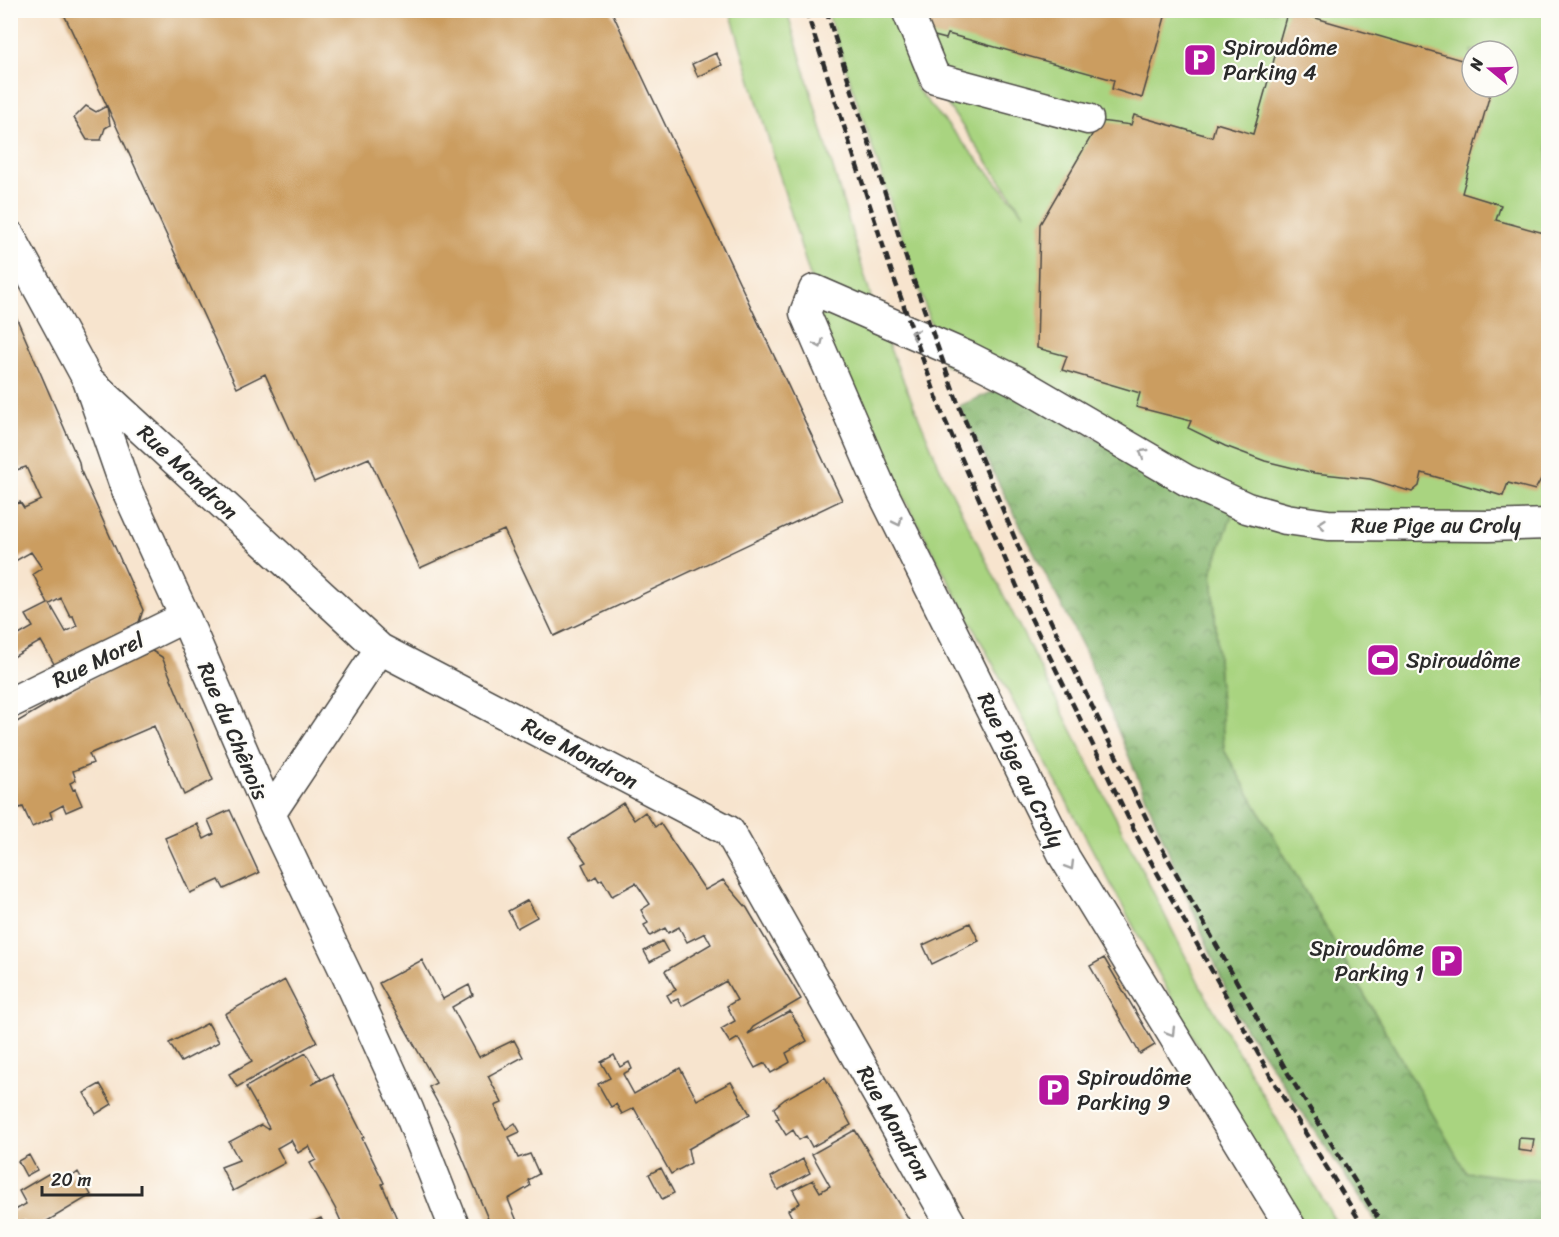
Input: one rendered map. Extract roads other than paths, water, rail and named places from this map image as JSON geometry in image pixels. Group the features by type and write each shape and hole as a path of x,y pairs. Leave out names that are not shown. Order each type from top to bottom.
{"street":[{"path":"907,10 935,78 1088,119"},
{"name":"Rue du Chênois","path":"10,237 88,380 125,486 185,617 270,814 408,1109 454,1227"},
{"name":"Rue Pige au Croly","path":"1290,1227 1065,858 882,490 805,313 814,290 968,357 1018,382 1186,480 1246,508 1286,519 1328,525 1548,524"},
{"name":"Rue Mondron","path":"88,380 380,649 729,831 952,1227"},
{"name":"Rue Morel","path":"10,703 185,617"},
{"path":"270,814 380,649"}],"railway":[{"path":"806,10 891,270 942,413 1028,612 1139,840 1275,1084 1363,1226"},
{"path":"826,10 911,273 959,406 1043,605 1152,830 1290,1077 1383,1226"}],"place":[{"name":"Spiroudôme Parking 4","path":"1200,60"},
{"name":"Spiroudôme","path":"1383,660"},
{"name":"Spiroudôme Parking 1","path":"1447,961"},
{"name":"Spiroudôme Parking 9","path":"1054,1090"}]}
